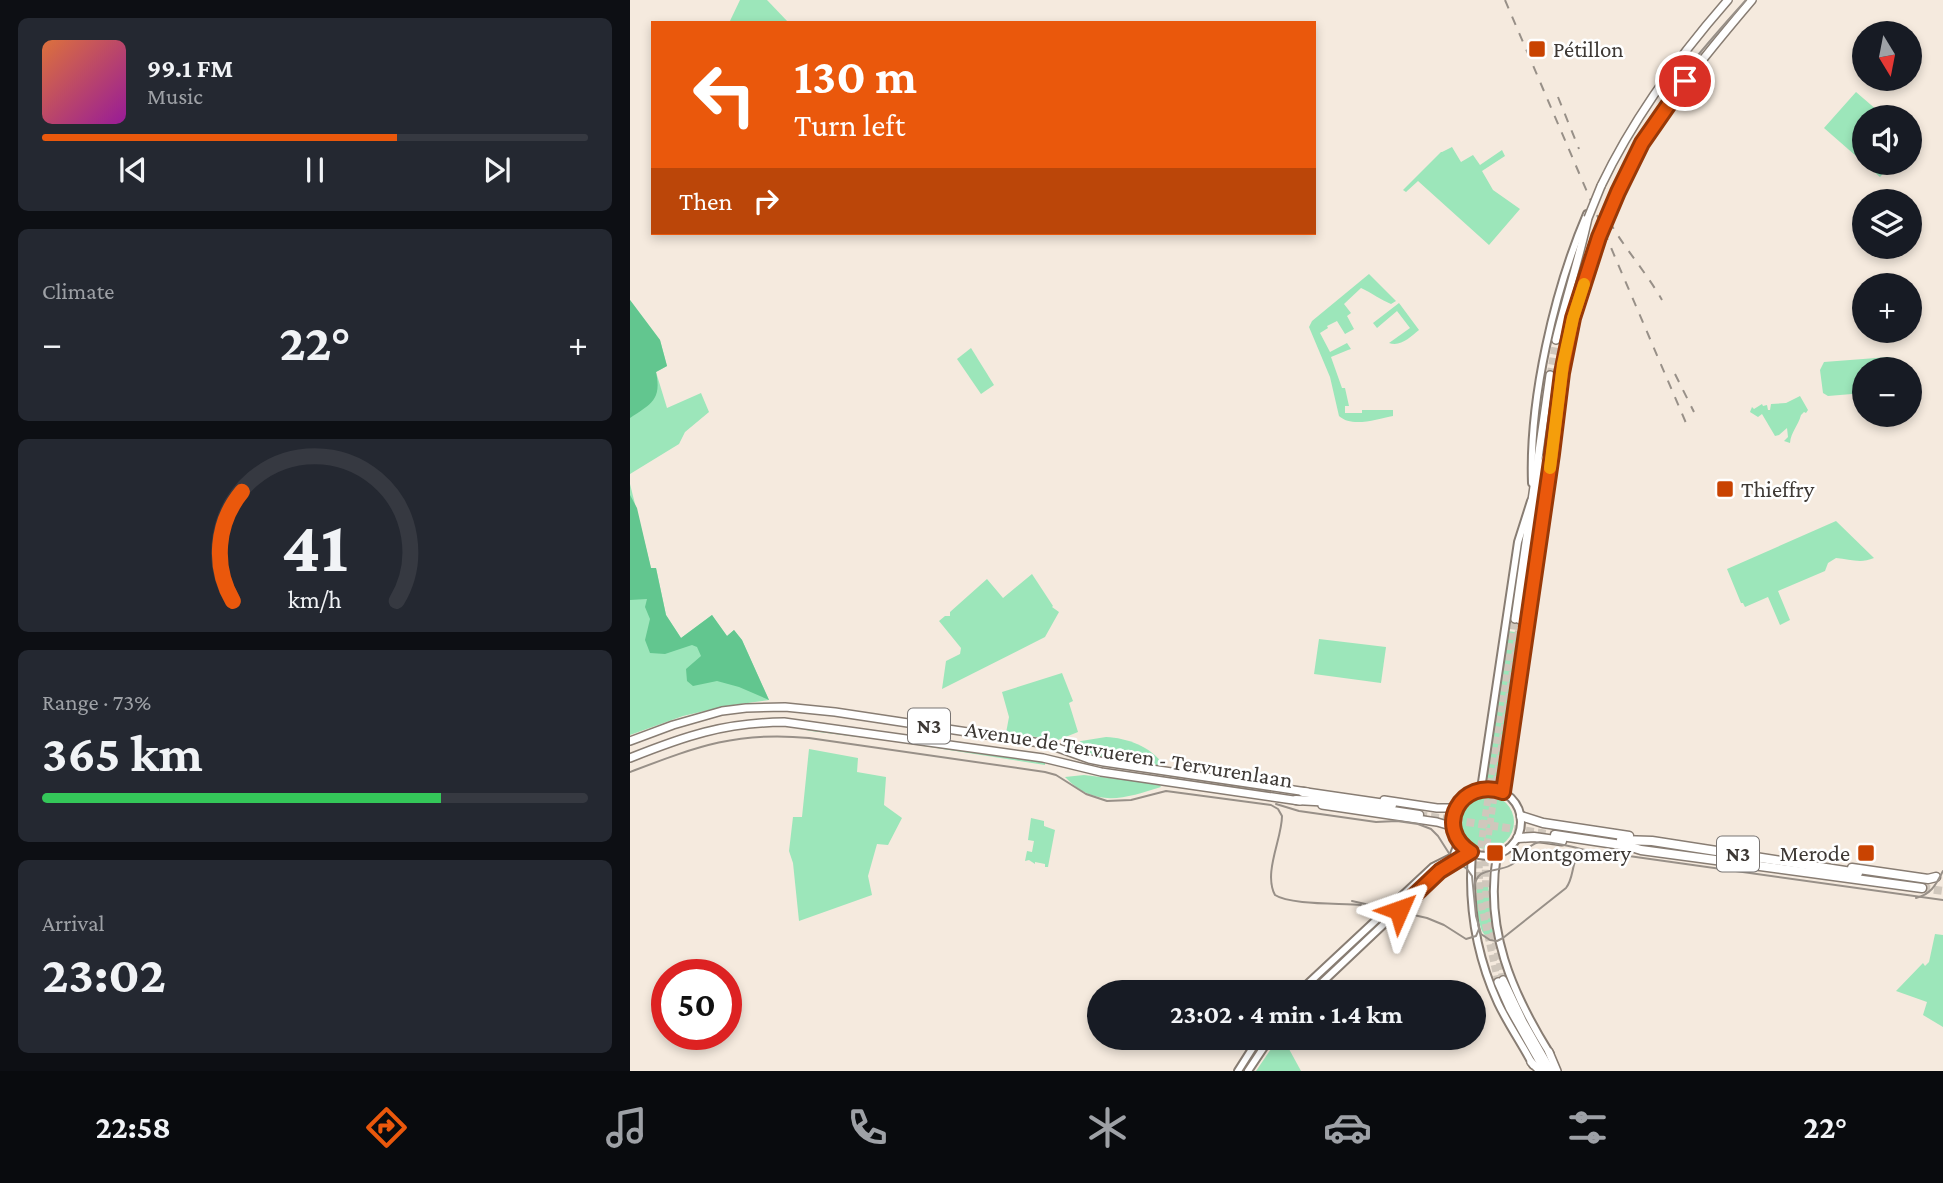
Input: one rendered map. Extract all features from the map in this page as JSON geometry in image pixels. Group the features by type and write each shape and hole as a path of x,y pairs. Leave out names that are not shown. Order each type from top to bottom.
{"highway":[{"name":"Avenue de Tervueren - Tervurenlaan","path":"1296,800 1419,812 1303,792"},
{"path":"1521,816 1543,823 1652,841"},
{"name":"N3","path":"1556,832 1652,841 1825,867 1924,888 1866,885 1814,874 1642,850 1556,832"},
{"path":"1518,838 1535,837 1642,850"},
{"path":"1825,867 1928,879 1936,877"}],"main road":[{"path":"1481,789 1518,541 1532,496 1531,447 1546,349 1561,290 1580,232 1603,182 1638,118 1700,32 1728,0"},
{"path":"1503,792 1562,373 1573,318 1597,243 1642,143 1679,89 1752,0"},
{"path":"1556,340 1582,248 1588,216"},
{"path":"1550,374 1517,619 1540,474 1555,423"},
{"name":"Avenue de Tervueren - Tervurenlaan","path":"630,741 722,711 785,707 843,713 1047,744 1104,762 1303,792"},
{"name":"Avenue de Tervueren - Tervurenlaan","path":"630,758 711,729 754,722 784,722 1043,758 1101,772 1296,800"},
{"path":"1312,980 1433,867 1453,857 1458,841 1454,814 1465,797 1481,789 1496,790 1503,792 1516,804 1521,816 1521,827 1518,838 1506,851 1484,856 1471,852 1458,841"},
{"path":"1303,792 1332,792 1437,808 1457,808"},
{"path":"1296,800 1454,827"},
{"path":"1325,980 1440,871 1471,852"},
{"path":"1471,852 1473,913 1481,955 1499,1003 1538,1071"},
{"path":"1497,855 1493,895 1503,956 1521,1001 1549,1052 1556,1071"},
{"path":"1545,1071 1519,1026 1501,981 1556,1071"},
{"path":"1238,1071 1251,1050"},
{"path":"1248,1071 1262,1050"}],"green space":[{"path":"740,0 767,0 787,21 730,21"},
{"path":"1856,92 1871,105 1852,105 1852,152 1824,128"},
{"path":"1452,147 1461,162 1473,155 1480,165 1502,150 1505,156 1482,171 1493,190 1520,209 1489,245 1418,181 1406,192 1403,190 1441,152"},
{"path":"1369,274 1396,301 1391,304 1361,288 1344,304 1351,313 1347,316 1354,329 1345,334 1337,321 1320,333 1330,352 1347,343 1351,349 1331,357 1342,388 1345,388 1349,406 1345,406 1345,413 1393,410 1393,416 1365,422 1344,420 1339,416 1330,377 1309,327 1312,321"},
{"path":"630,300 660,340 667,366 656,372 667,408 701,393 709,412 685,432 679,444 630,474"},
{"path":"630,300 660,340 667,366 656,372 657,389 653,400 630,418"},
{"path":"1399,303 1419,330 1405,341 1393,344 1389,343 1410,328 1397,311 1377,328 1373,323"},
{"path":"971,348 994,385 981,394 957,359"},
{"path":"1852,360 1852,394 1828,396 1823,393 1820,370 1824,362"},
{"path":"1800,396 1808,410 1801,415 1790,443 1784,441 1788,437 1787,428 1775,436 1762,414 1758,417 1750,412 1752,407 1754,409 1762,404 1767,405 1770,410 1771,404 1786,403"},
{"path":"630,484 651,568 656,568 666,615 681,638 712,615 727,636 734,630 742,640 769,700 683,716 630,735"},
{"path":"630,495 637,508 651,568 656,568 666,615 681,638 712,615 727,636 734,630 742,640 769,700 717,681 693,686 687,681 686,669 701,656 697,647 692,645 665,654 650,653 645,640 650,619 645,607 647,599 630,600"},
{"path":"1836,521 1874,558 1860,561 1836,558 1828,563 1825,571 1778,591 1790,620 1780,625 1768,597 1745,607 1741,603 1727,569"},
{"path":"1032,574 1052,607 1059,612 1045,637 942,689 946,661 960,654 961,648 939,621 950,616 950,612 987,579 1003,598"},
{"path":"1508,631 1521,633 1500,784 1486,781"},
{"path":"1319,639 1386,647 1381,683 1314,674"},
{"path":"1062,673 1073,701 1069,703 1078,732 1058,740 1006,733 1009,717 1002,692"},
{"path":"807,727 1045,762 1045,765 811,731 806,730"},
{"path":"1106,737 1139,745 1159,759 1164,766 1099,757 1069,747 1081,741"},
{"path":"809,749 858,758 857,772 886,777 884,805 902,818 888,845 877,844 868,876 872,895 799,921 793,863 789,851 793,817 802,817"},
{"path":"1084,775 1159,784 1161,787 1123,797 1099,797 1076,787 1065,777"},
{"path":"1487,795 1506,803 1514,822 1506,841 1487,849 1468,841 1460,822 1468,803"},
{"path":"1031,818 1044,821 1044,826 1055,830 1048,867 1045,867 1045,864 1025,861 1027,851 1032,852 1034,841 1028,840"},
{"path":"1488,882 1494,939 1484,934 1478,909 1477,883"},
{"path":"1935,934 1943,935 1943,1027 1923,1015 1927,1002 1896,991 1923,963 1925,966 1929,962"},
{"path":"1270,1050 1290,1050 1301,1071 1256,1071"}],"tunnel":[{"path":"1550,375 1556,340"},
{"path":"1498,982 1480,899 1479,858 1515,619"},
{"path":"1503,980 1486,898 1485,858 1520,620"},
{"path":"1419,815 1555,835"},
{"path":"1922,888 1943,891"}],"tram line":[{"path":"1563,342 1594,239 1639,142 1685,71 1746,0"},
{"path":"630,772 717,743 783,736 1045,772 1056,775 1086,794 1107,801 1131,800 1166,791 1271,805 1278,809 1282,816 1271,877 1275,895 1304,902 1361,905"},
{"path":"1276,804 1299,811 1376,822 1397,821 1431,829 1452,858 1472,876 1476,916 1481,934 1490,940 1503,938 1566,888 1577,857 1586,850 1943,900"},
{"path":"1474,889 1478,876 1482,873 1511,865 1536,843 1552,843 1589,851"},
{"path":"1916,898 1930,891 1943,871"},
{"path":"1352,901 1427,918 1466,939 1476,936 1478,923"}],"railway":[{"path":"1505,0 1689,430"},
{"path":"1558,97 1579,149"},
{"path":"1609,221 1662,300"},
{"path":"1675,374 1694,412"}],"slow traffic":[{"path":"1550,468 1563,364 1584,284"}],"place":[{"name":"Pétillon","path":"1537,49"},
{"name":"Thieffry","path":"1725,489"},
{"name":"Montgomery","path":"1495,853"},
{"name":"Merode","path":"1866,853"}],"route":[{"path":"1399,910 1440,871 1471,852 1458,841 1454,830 1454,814 1460,802 1472,792 1481,789 1503,792 1562,373 1573,318 1599,237 1618,192 1642,143 1685,81"}]}
